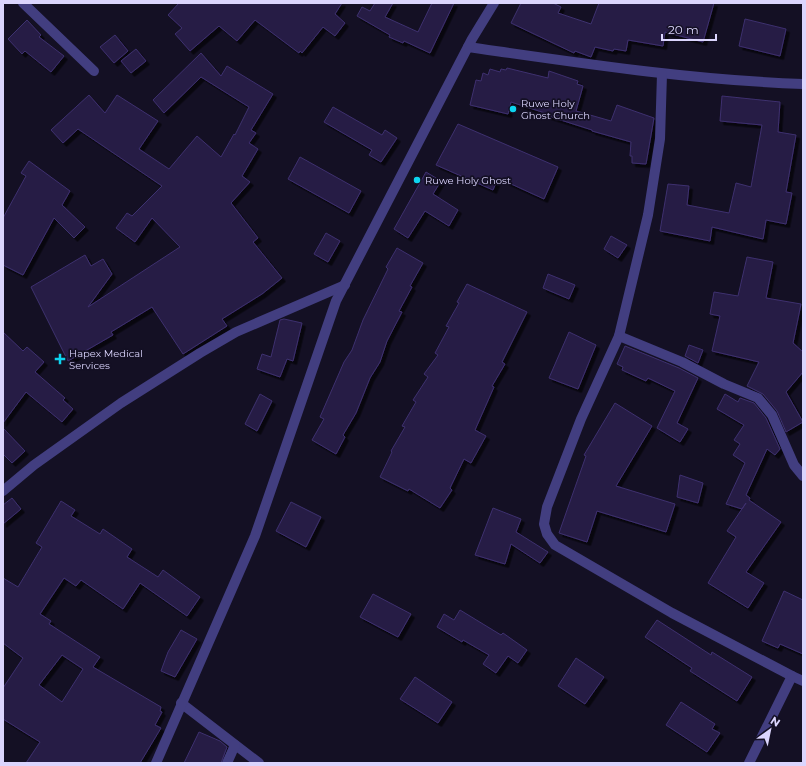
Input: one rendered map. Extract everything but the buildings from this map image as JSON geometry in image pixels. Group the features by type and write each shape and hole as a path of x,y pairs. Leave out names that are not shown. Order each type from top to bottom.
{"street":[{"path":"23,3 94,72"},
{"path":"156,763 255,536 336,301 468,47 494,3"},
{"path":"468,47 662,74 755,82 803,84"},
{"path":"662,74 660,139 648,215 619,336 581,419 547,507 544,524 547,534 555,545 672,613 803,681"},
{"path":"3,491 34,465 122,403 200,353 236,332 345,285"},
{"path":"619,336 682,362 724,384 758,398 772,415 789,450 794,465 803,476"},
{"path":"749,763 792,676"},
{"path":"181,703 259,763"},
{"path":"227,763 235,745"}],"place":[{"name":"Ruwe Holy Ghost Church","path":"513,109"},
{"name":"Ruwe Holy Ghost","path":"417,180"},
{"name":"Hapex Medical Services","path":"60,359"}]}
